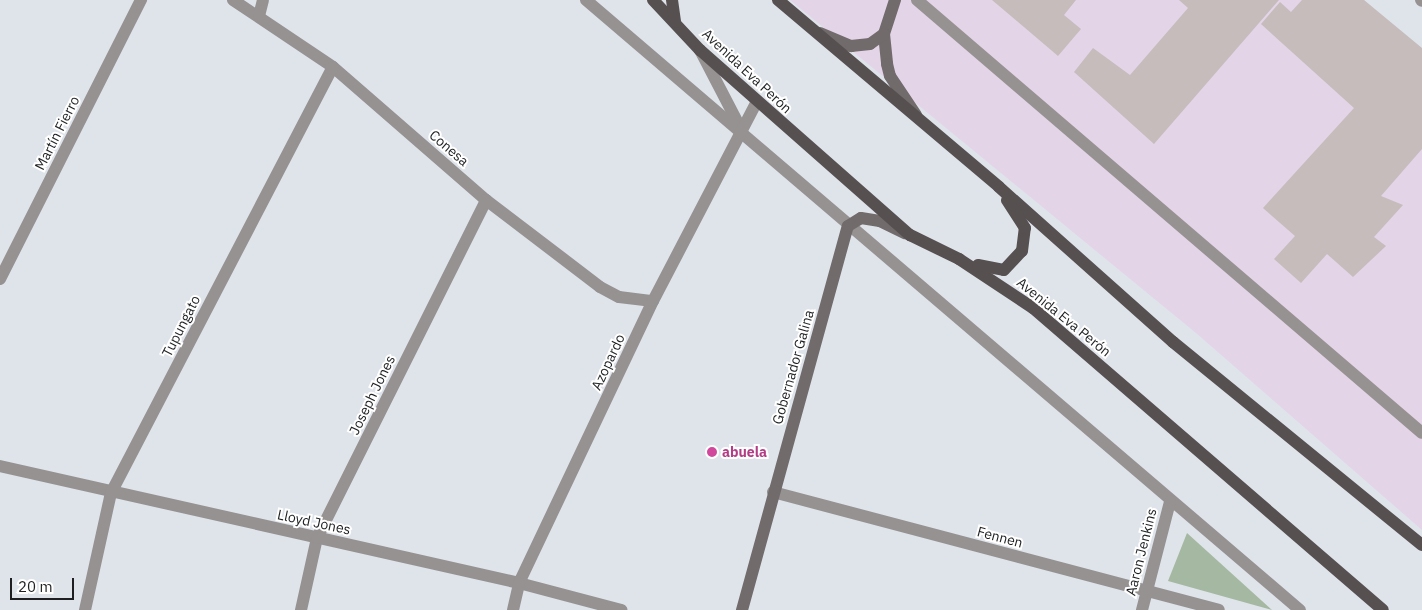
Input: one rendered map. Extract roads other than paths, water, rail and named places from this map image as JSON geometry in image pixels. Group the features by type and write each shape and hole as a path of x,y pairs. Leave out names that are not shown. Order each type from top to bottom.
{"main road":[{"name":"Avenida Eva Perón","path":"653,0 700,50 910,235 958,260 1033,308 1383,610"},
{"path":"672,0 676,24"},
{"path":"778,0 999,187 1173,342 1422,545"},
{"path":"958,260 998,271 1011,265 1022,251 1024,228 999,187"}],"street":[{"name":"Martín Fierro","path":"0,279 141,0"},
{"name":"Conesa","path":"233,0 260,16 333,67 486,200 600,287 619,297 653,301"},
{"path":"260,16 263,0"},
{"path":"586,0 743,132 848,226 1170,502 1300,610"},
{"path":"895,0 884,34 890,76 920,122"},
{"path":"918,0 1422,433"},
{"path":"818,32 851,46 870,44 884,34"},
{"path":"700,50 743,132"},
{"name":"Tupungato","path":"85,610 111,493 333,67"},
{"name":"Azopardo","path":"513,610 519,583 653,301 743,132 757,101"},
{"name":"Joseph Jones","path":"301,610 318,538 486,200"},
{"path":"848,226 861,218 880,221 910,235"},
{"name":"Gobernador Galina","path":"742,610 773,492 848,226"},
{"name":"Lloyd Jones","path":"0,466 111,493 519,583 621,610"},
{"name":"Fennen","path":"773,492 1219,610"},
{"name":"Aaron Jenkins","path":"1142,610 1170,502"}],"place":[{"name":"abuela","path":"712,452"}]}
